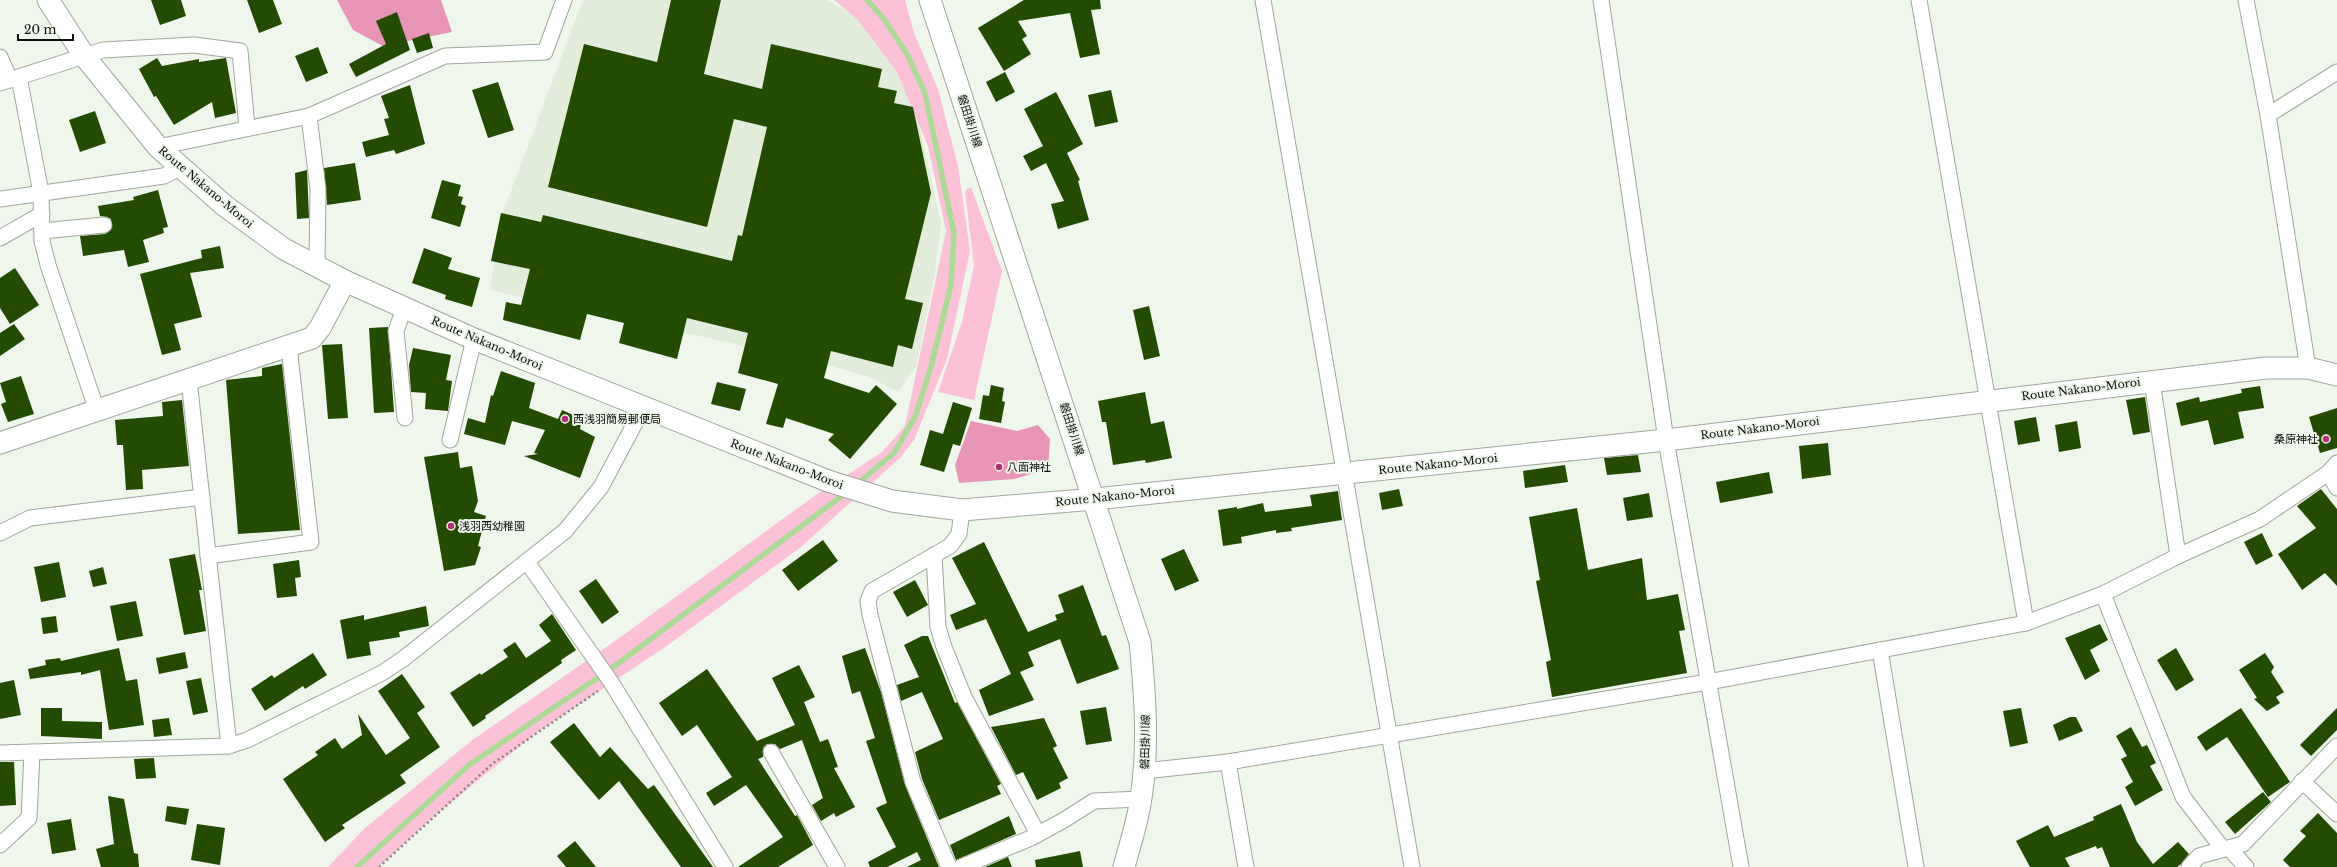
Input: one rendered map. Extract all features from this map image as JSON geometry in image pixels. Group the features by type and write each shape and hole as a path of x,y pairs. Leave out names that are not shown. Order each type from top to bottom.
{"main road":[{"name":"Route Nakano-Moroi","path":"48,0 85,57 158,147 225,206 284,249 345,281 474,339 828,481 892,501 962,510 1095,499 1666,440 1989,400 2266,368 2308,368 2337,375"},
{"name":"磐田掛川線","path":"930,0 1095,499 1140,642 1145,702 1144,771 1141,799 1124,867"},
{"path":"0,443 312,338 320,328 345,281"}],"street":[{"path":"158,147 309,116 445,56 545,52 564,0"},
{"path":"1263,0 1343,474 1390,734 1412,867"},
{"path":"1601,0 1666,440 1741,867"},
{"path":"1919,0 1989,400 2026,623"},
{"path":"2246,0 2268,115 2308,368"},
{"path":"10,80 103,50 194,45 240,51 247,128"},
{"path":"0,57 10,80 41,193 42,241 48,265 97,411"},
{"path":"2268,115 2337,72"},
{"path":"309,116 318,189 317,267"},
{"path":"0,199 164,176 181,167"},
{"path":"0,238 42,214"},
{"path":"42,231 104,225"},
{"path":"404,308 396,331 405,418"},
{"path":"450,440 474,339"},
{"path":"208,556 311,542 289,347"},
{"path":"189,380 229,746"},
{"path":"2152,381 2178,556"},
{"path":"0,753 229,746 247,740 382,673 404,659 565,531 601,487 644,408"},
{"path":"1144,771 1228,762 1708,682 2026,623 2103,594 2178,556 2260,519 2332,468 2337,488"},
{"path":"0,533 30,518 202,497"},
{"path":"949,867 913,782 870,615 868,601 872,591 950,546 959,534 962,510"},
{"path":"934,555 938,627 944,647 964,697 1038,834"},
{"path":"527,562 611,682 725,867"},
{"path":"2103,594 2183,797 2226,848 2246,867"},
{"path":"1880,650 1916,867"},
{"path":"2189,867 2199,856 2243,844 2337,746"},
{"path":"0,845 29,818 32,752"},
{"path":"771,752 837,867"},
{"path":"1228,762 1246,867"},
{"path":"2302,781 2337,814"},
{"path":"961,867 1038,834 1094,801 1141,799"}],"path":[{"path":"379,867 492,764 611,682"}],"shaded area":[{"path":"337,0 441,0 452,32 383,46 353,30"},
{"path":"583,0 827,0 861,20 897,63 913,97 941,223 935,273 916,367 898,392 869,377 818,362 490,290 503,212"},
{"path":"834,0 905,0 914,33 938,89 958,166 970,251 947,359 914,440 901,457 801,547 668,645 535,734 438,813 379,867 328,867 364,829 471,741 615,641 813,497 882,452 905,426 946,231 928,146 897,72 857,19"},
{"path":"971,187 1002,271 974,400 938,392 962,322 974,266 965,191"},
{"path":"971,421 1017,431 1038,425 1050,439 1048,469 1014,479 959,483 955,465"}],"building":[{"path":"151,0 181,0 186,16 160,25"},
{"path":"247,0 273,0 282,24 259,33"},
{"path":"671,0 721,0 704,74 762,89 771,44 882,69 878,87 897,91 894,103 913,107 931,193 905,299 923,303 912,349 898,345 893,367 831,351 824,378 869,393 876,385 897,404 850,459 828,440 834,434 786,418 783,428 766,424 778,384 738,373 748,333 687,318 677,359 619,343 624,323 587,314 580,340 503,320 506,302 521,305 530,269 491,261 501,213 541,222 543,215 732,261 738,235 742,236 767,127 734,119 707,227 548,187 584,44 657,62"},
{"path":"1024,0 1100,0 1101,9 1091,10 1100,54 1080,58 1070,13 1018,21 1027,36 1022,39 1031,54 1004,71 978,28"},
{"path":"397,12 410,50 356,77 349,64 386,44 376,21"},
{"path":"429,33 433,48 417,53 412,39"},
{"path":"318,47 328,73 306,82 295,56"},
{"path":"157,58 162,66 199,59 199,62 226,58 236,113 215,118 212,102 174,125 156,96 154,97 139,69"},
{"path":"1005,72 1015,92 996,102 986,82"},
{"path":"498,82 514,130 488,138 472,90"},
{"path":"410,85 425,144 396,154 394,150 366,157 362,142 389,135 384,119 389,118 381,96"},
{"path":"1111,90 1118,122 1095,127 1088,95"},
{"path":"1056,92 1083,144 1067,153 1080,180 1078,181 1089,220 1058,229 1051,204 1064,201 1046,163 1031,171 1023,156 1043,146 1024,109"},
{"path":"95,111 106,143 80,152 69,120"},
{"path":"355,163 361,200 327,205 324,168"},
{"path":"307,170 309,218 297,219 295,173"},
{"path":"442,180 461,185 458,196 463,197 461,204 466,206 460,227 431,218"},
{"path":"158,190 168,227 163,228 164,233 143,240 149,262 128,267 124,250 83,256 80,236 105,234 112,228 111,219 100,216 98,206 134,200 133,197"},
{"path":"220,246 224,268 190,273 202,317 174,324 181,350 162,355 140,274 202,258 201,250"},
{"path":"424,248 452,258 448,269 480,278 472,307 445,299 446,295 412,283"},
{"path":"15,268 39,305 10,324 0,308 0,278"},
{"path":"1149,306 1160,356 1144,360 1133,310"},
{"path":"14,324 25,339 0,356 0,333"},
{"path":"388,327 394,412 374,413 369,328"},
{"path":"342,344 348,418 328,419 322,345"},
{"path":"413,348 451,355 446,380 452,381 448,411 425,409 426,393 411,392 409,365"},
{"path":"282,364 300,530 238,534 226,380 262,376 262,368"},
{"path":"501,371 535,383 529,408 558,419 562,410 582,419 580,429 595,437 580,478 524,456 538,454 534,453 545,430 512,421 505,445 464,434 468,418 485,423 491,395 493,396"},
{"path":"21,376 34,414 8,422 1,404 6,402 0,383"},
{"path":"717,382 746,389 740,411 711,404"},
{"path":"991,385 1004,388 1002,401 1005,402 1001,423 979,419 983,395 989,396"},
{"path":"2260,386 2264,408 2238,412 2244,438 2214,445 2208,420 2181,426 2176,403 2199,397 2200,402 2242,393 2241,389"},
{"path":"1145,392 1151,424 1164,421 1172,458 1146,463 1145,460 1113,465 1106,422 1102,422 1098,401"},
{"path":"2145,397 2150,432 2133,435 2126,400"},
{"path":"182,400 189,466 142,470 143,489 126,490 123,445 117,445 115,420 163,416 162,402"},
{"path":"953,402 972,408 960,446 953,444 944,472 920,465 930,430 943,434"},
{"name":"桑原神社","path":"2337,408 2337,448 2320,453 2309,417"},
{"path":"2036,417 2040,441 2018,445 2014,421"},
{"path":"2077,421 2081,448 2059,452 2055,425"},
{"path":"1828,443 1831,475 1802,479 1799,446"},
{"path":"458,452 460,468 472,466 478,501 474,512 486,516 478,546 481,547 475,565 444,571 424,457"},
{"path":"1638,455 1641,472 1607,475 1604,458"},
{"path":"1565,465 1568,482 1525,488 1523,471"},
{"path":"1769,472 1773,493 1720,503 1716,482"},
{"path":"1399,489 1403,506 1382,510 1379,493"},
{"path":"2321,489 2337,509 2337,586 2325,573 2302,590 2278,554 2316,528 2297,506"},
{"path":"1338,491 1342,520 1291,528 1292,531 1276,533 1276,530 1241,537 1242,543 1223,546 1218,510 1237,507 1237,509 1263,503 1265,512 1312,506 1310,495"},
{"path":"1649,493 1653,517 1627,521 1623,498"},
{"path":"1577,508 1588,570 1642,558 1647,600 1678,594 1685,630 1679,631 1687,673 1552,697 1546,662 1551,660 1536,581 1540,580 1529,517"},
{"path":"2262,533 2273,556 2256,565 2244,542"},
{"path":"823,540 838,561 798,591 782,570"},
{"path":"984,542 1028,632 1057,620 1055,615 1064,612 1058,595 1083,585 1102,636 1106,635 1119,669 1077,684 1060,639 1028,652 1034,666 1020,672 1034,700 989,716 979,690 1011,674 986,619 956,630 950,615 976,604 952,558"},
{"path":"1184,549 1199,581 1175,591 1161,559"},
{"path":"195,554 202,590 199,590 206,631 184,635 169,559"},
{"path":"299,560 301,577 295,578 297,596 277,598 273,564"},
{"path":"59,562 66,597 41,602 34,567"},
{"path":"103,567 107,584 93,587 89,571"},
{"path":"596,579 619,612 602,624 579,591"},
{"path":"915,580 928,605 907,617 893,592"},
{"path":"136,601 143,636 117,641 110,606"},
{"path":"426,606 429,626 399,632 400,637 369,642 371,655 347,659 340,620 364,615 364,620"},
{"path":"552,614 576,650 561,660 562,663 485,716 486,718 473,727 450,693 508,657 503,650 515,642 526,658 551,641 539,625"},
{"path":"56,616 58,632 43,634 41,618"},
{"path":"2100,624 2108,640 2090,650 2100,671 2085,680 2065,638"},
{"path":"922,636 928,636 955,703 957,702 1001,784 997,786 1001,794 939,820 922,779 915,752 943,739 922,692 901,701 897,685 919,677 904,645"},
{"path":"119,648 126,681 137,679 144,725 109,730 100,670 81,675 81,672 30,679 28,669 46,665 45,660 60,658 61,661"},
{"path":"865,648 881,692 905,785 939,867 907,867 921,860 917,852 887,867 870,867 868,862 896,847 876,808 887,803 866,741 875,738 860,691 852,694 842,656"},
{"path":"2176,648 2194,680 2176,691 2157,660"},
{"path":"185,652 188,668 159,674 156,658"},
{"path":"313,653 327,675 305,689 303,686 265,711 251,689 272,675 274,678"},
{"path":"2265,653 2274,667 2271,672 2284,692 2276,697 2280,703 2267,711 2254,699 2257,698 2239,670"},
{"path":"799,665 815,697 804,702 820,742 828,739 838,767 834,768 855,807 836,817 834,813 821,821 812,805 823,798 802,740 780,749 775,744 767,744 763,748 763,757 758,759 795,816 797,815 813,845 778,867 738,867 783,837 746,785 714,806 706,793 732,777 697,725 682,736 659,703 707,669 757,741 795,725 772,678"},
{"path":"402,674 425,707 417,713 440,747 400,775 406,783 342,825 345,828 325,842 283,779 318,755 315,752 335,738 342,749 362,735 358,714 386,755 410,738 378,691"},
{"path":"201,678 208,712 193,715 186,681"},
{"path":"14,680 21,715 0,719 0,683"},
{"path":"1106,707 1112,741 1086,745 1080,711"},
{"path":"41,708 62,708 62,721 102,722 102,739 41,736"},
{"path":"2021,708 2028,743 2010,747 2003,711"},
{"path":"2241,708 2290,782 2268,797 2227,737 2206,751 2197,737"},
{"path":"2337,708 2337,730 2311,756 2300,745"},
{"path":"2070,717 2076,717 2083,731 2059,741 2053,725"},
{"path":"169,718 172,735 154,737 152,720"},
{"path":"1044,718 1057,746 1053,748 1068,778 1059,783 1061,788 1037,800 1023,772 1016,775 991,727"},
{"path":"574,723 600,757 610,747 648,789 654,785 713,867 681,867 619,781 599,800 550,742"},
{"path":"2131,727 2142,747 2147,745 2156,763 2150,766 2163,790 2135,806 2125,787 2133,782 2121,759 2127,756 2116,736"},
{"path":"154,758 156,778 136,779 134,759"},
{"path":"0,762 14,762 16,805 0,806"},
{"path":"2263,792 2271,802 2235,834 2225,822"},
{"path":"108,796 124,799 134,853 138,854 139,867 101,867 96,849 114,844"},
{"path":"2121,804 2137,842 2153,864 2178,842 2189,854 2181,864 2177,867 2110,867 2102,847 2097,849 2096,846 2065,858 2070,867 2030,867 2016,841 2048,825 2054,837 2094,820 2093,817"},
{"path":"167,806 189,809 186,825 165,821"},
{"path":"2318,813 2337,833 2337,867 2290,867 2283,860 2306,836 2300,831"},
{"path":"1009,816 1016,834 956,860 950,845"},
{"path":"71,819 76,850 52,854 47,823"},
{"path":"197,824 225,828 220,865 191,860"},
{"path":"575,841 596,867 566,867 557,856"},
{"path":"1080,851 1083,867 1036,867 1035,860"},
{"path":"1008,857 1012,867 985,867"}],"waterway":[{"path":"857,484 894,453 915,417 931,367 951,285 954,233 925,93 907,54 884,19 867,0"},
{"path":"357,867 469,765 612,668 847,492"}],"place":[{"name":"西浅羽簡易郵便局","path":"565,419"},
{"name":"桑原神社","path":"2326,439"},
{"name":"八面神社","path":"999,467"},
{"name":"浅羽西幼稚園","path":"451,526"}]}
